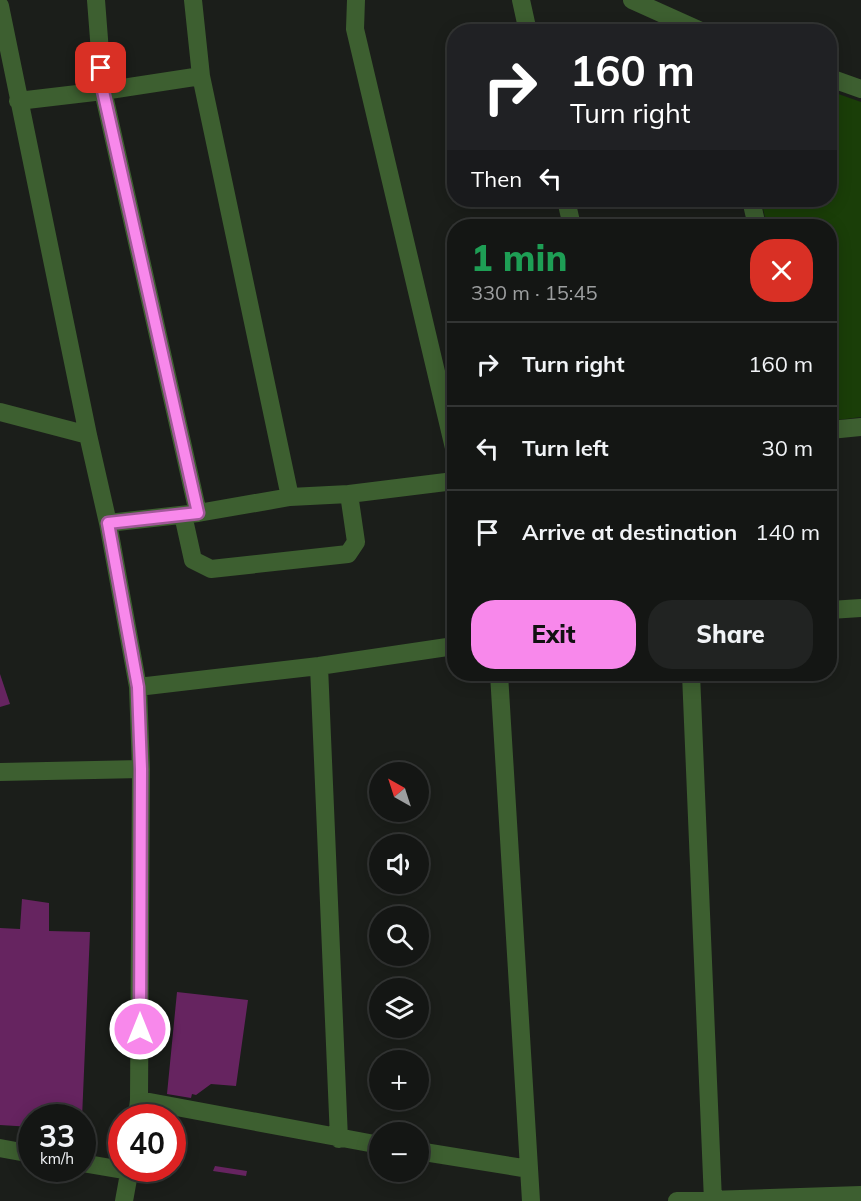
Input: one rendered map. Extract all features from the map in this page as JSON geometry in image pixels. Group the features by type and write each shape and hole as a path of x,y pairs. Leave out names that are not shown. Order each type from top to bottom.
{"street":[{"path":"96,0 103,91 191,514 193,560 211,569 348,554 356,542 349,494"},
{"path":"193,0 201,76 290,497"},
{"path":"356,0 354,29 447,419"},
{"path":"521,0 526,24"},
{"path":"632,0 685,24"},
{"path":"0,6 18,101 108,523 138,687 141,769 138,1104"},
{"path":"18,101 201,76"},
{"path":"837,80 861,89"},
{"path":"0,412 88,435"},
{"path":"837,430 861,428"},
{"path":"108,523 191,514 290,497 349,494 447,483"},
{"path":"837,610 861,608"},
{"path":"138,687 319,666 447,647"},
{"path":"319,666 339,1139"},
{"path":"499,681 531,1201"},
{"path":"692,681 713,1200"},
{"path":"0,772 141,769"},
{"path":"186,1116 369,1143"},
{"path":"0,1148 18,1151"},
{"path":"429,1154 529,1169"},
{"path":"124,1201 128,1182"},
{"path":"677,1201 861,1195"}],"green space":[{"path":"837,93 861,102 861,417 837,420 837,219 765,219 763,207 837,207"}],"building":[{"path":"0,674 10,704 0,707"},
{"path":"22,899 49,903 49,931 90,932 83,1104 18,1104 18,1126 0,1125 0,928 20,929"},
{"path":"177,992 248,1000 236,1086 211,1084 196,1095 192,1094 191,1098 167,1094"},
{"path":"215,1166 247,1171 246,1176 213,1171"}],"route":[{"path":"101,68 103,91 198,513 108,523 138,687 141,769 140,1029"}]}
